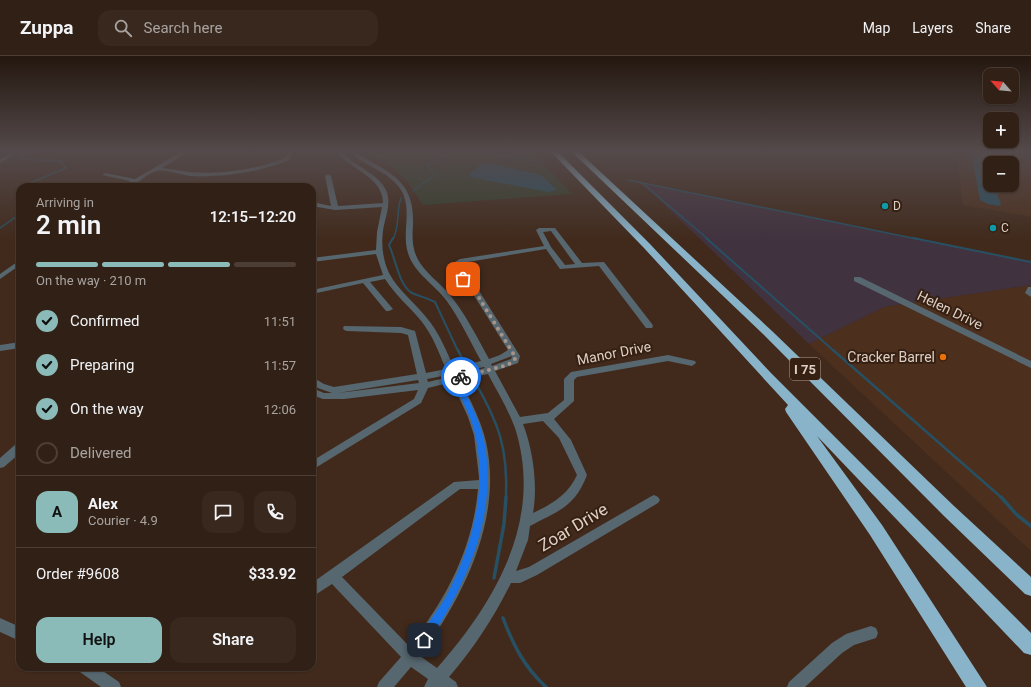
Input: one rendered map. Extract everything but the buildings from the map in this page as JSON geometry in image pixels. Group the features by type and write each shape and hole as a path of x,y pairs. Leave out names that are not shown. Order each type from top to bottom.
{"highway":[{"name":"I 75","path":"583,181 643,241 767,376 1031,646"},
{"name":"I 75","path":"606,181 762,328 1031,588"},
{"path":"767,376 876,530 977,687"},
{"path":"950,511 1031,580"}],"street":[{"path":"329,181 335,208"},
{"path":"382,181 390,185 410,200 411,206 408,244 412,256 422,270 450,300 488,366 517,421 527,452 529,470 530,489 526,522 517,554 508,577 483,621 435,683"},
{"path":"384,687 411,658 445,609 463,573 477,534 484,484 483,456 476,424 429,325 387,276 379,252 380,232 386,205 386,197 390,185 388,181"},
{"path":"316,205 335,208 386,205"},
{"path":"580,266 553,229 539,230 548,247 563,267 580,266 601,264 649,326"},
{"path":"316,393 323,396 344,396 453,375 515,361 516,356 473,288 452,268 460,261 548,247"},
{"path":"316,260 379,252"},
{"path":"0,277 16,265"},
{"path":"316,291 387,276"},
{"name":"Helen Drive","path":"857,279 1031,365"},
{"path":"365,281 389,309"},
{"path":"1031,289 1029,293 1031,295"},
{"path":"316,464 418,401 423,381 412,333 401,330 347,328"},
{"path":"0,349 16,347"},
{"name":"Manor Drive","path":"517,421 551,416 569,401 569,379 574,374 668,358 692,363"},
{"path":"316,383 321,386 334,390 423,381"},
{"path":"526,522 568,500 578,488 582,475 572,452 555,425 545,417"},
{"path":"0,464 16,450"},
{"path":"316,588 458,485 484,484"},
{"name":"Zoar Drive","path":"508,577 520,577 533,571 654,500"},
{"path":"333,576 435,683 451,687"},
{"path":"0,625 16,632"},
{"path":"794,687 837,648 851,639 871,633"},
{"path":"91,671 114,687"}],"shaded area":[{"path":"960,181 983,181 983,192 1019,192 1019,181 1031,181 1031,217 963,205"},
{"path":"642,183 1031,262 1031,285 884,307 809,344"},
{"path":"1031,285 1031,551 809,344 884,307"}],"green space":[{"path":"406,181 560,181 572,194 423,205"}],"water":[{"path":"493,181 548,181 557,190 548,192"},
{"path":"977,181 983,181 983,192 1000,192 997,195 1001,203 999,206 988,204 980,200"}],"waterway":[{"path":"30,183 33,181"},
{"path":"413,191 426,181"},
{"path":"635,181 917,239"},
{"path":"642,183 708,239"},
{"path":"393,239 401,198"},
{"path":"0,228 16,217"},
{"path":"393,238 389,245 404,284 412,293 435,302 458,351"},
{"path":"706,238 834,351"},
{"path":"913,238 1031,262"},
{"path":"458,350 463,361"},
{"path":"833,350 1001,498"},
{"path":"475,382 496,424 500,437 505,465 506,497"},
{"path":"494,578 504,524 506,497"},
{"path":"1001,498 1017,515 1031,526"},
{"path":"503,618 520,656 546,687"}],"way so far":[{"path":"461,377 508,365 515,361 516,358 473,288 463,279"}],"place":[{"name":"D","path":"885,206"},
{"name":"C","path":"993,228"},
{"name":"Cracker Barrel","path":"943,357"}],"route":[{"path":"424,640 447,606 463,573 477,534 482,506 484,462 476,424 455,379 461,377"}]}
